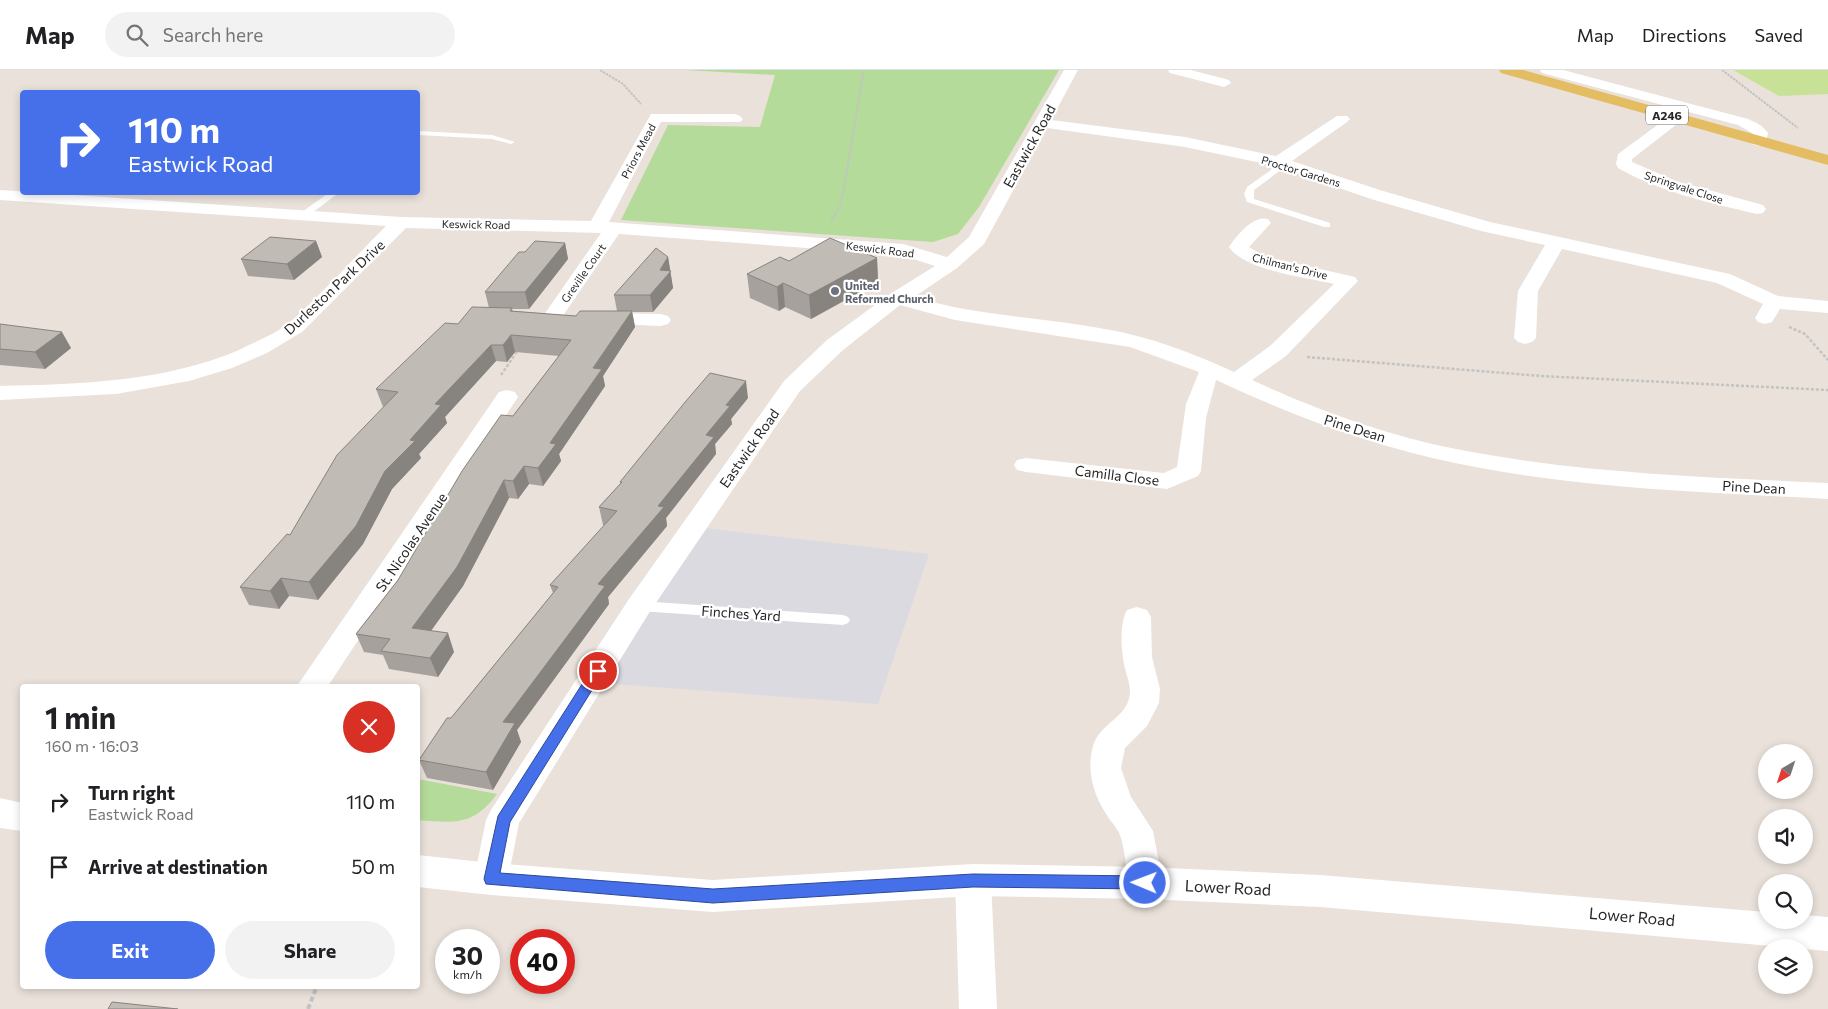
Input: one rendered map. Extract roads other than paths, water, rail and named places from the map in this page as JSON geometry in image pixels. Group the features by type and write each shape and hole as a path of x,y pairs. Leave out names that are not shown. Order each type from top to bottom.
{"main road":[{"name":"A246","path":"1506,70 1828,160"}],"street":[{"name":"Eastwick Road","path":"491,879 503,820 639,606 792,386 835,345 897,298 950,264 966,252 977,240 1071,70"},
{"path":"1175,70 1224,83"},
{"path":"1547,70 1743,122 1756,128 1760,133 1758,141"},
{"name":"Priors Mead","path":"606,228 656,117 735,119"},
{"name":"Springvale Close","path":"1676,118 1624,157 1624,164 1633,170 1673,185 1757,209"},
{"path":"1282,163 1342,119"},
{"name":"Proctor Gardens","path":"1042,123 1185,142 1282,163 1427,211 1555,244 1723,278 1770,310 1828,307"},
{"name":"Keswick Road","path":"0,195 401,222 606,228 820,243 903,250 950,264"},
{"name":"Durleston Park Drive","path":"0,393 72,392 133,387 177,380 208,371 244,356 295,328 401,222"},
{"name":"Chilman's Drive","path":"1236,381 1278,351 1355,274 1258,260 1244,254 1238,247 1262,223"},
{"name":"Greville Court","path":"606,228 559,319 661,320"},
{"path":"1525,338 1528,291 1555,244"},
{"name":"Pine Dean","path":"897,298 932,310 1133,341 1212,369 1308,413 1459,457 1512,466 1653,481 1828,491"},
{"name":"Camilla Close","path":"1026,465 1167,481 1189,471 1192,436 1203,381 1212,369"},
{"name":"St. Nicolas Avenue","path":"313,684 507,397"},
{"path":"1137,617 1138,657 1146,689 1144,703 1136,718 1110,743 1105,768 1116,802 1136,831 1145,883"},
{"path":"0,813 20,817"},
{"name":"Lower Road","path":"420,871 491,879 713,896 973,880 1145,883 1320,891 1828,934"},
{"path":"973,880 978,1009"}],"lane":[{"path":"420,133 492,136 511,142"},
{"path":"1282,163 1250,189 1248,194 1250,200 1327,225"},
{"path":"302,216 332,195"},
{"name":"Finches Yard","path":"639,606 843,620"}],"place":[{"name":"United Reformed Church","path":"835,291"}]}
